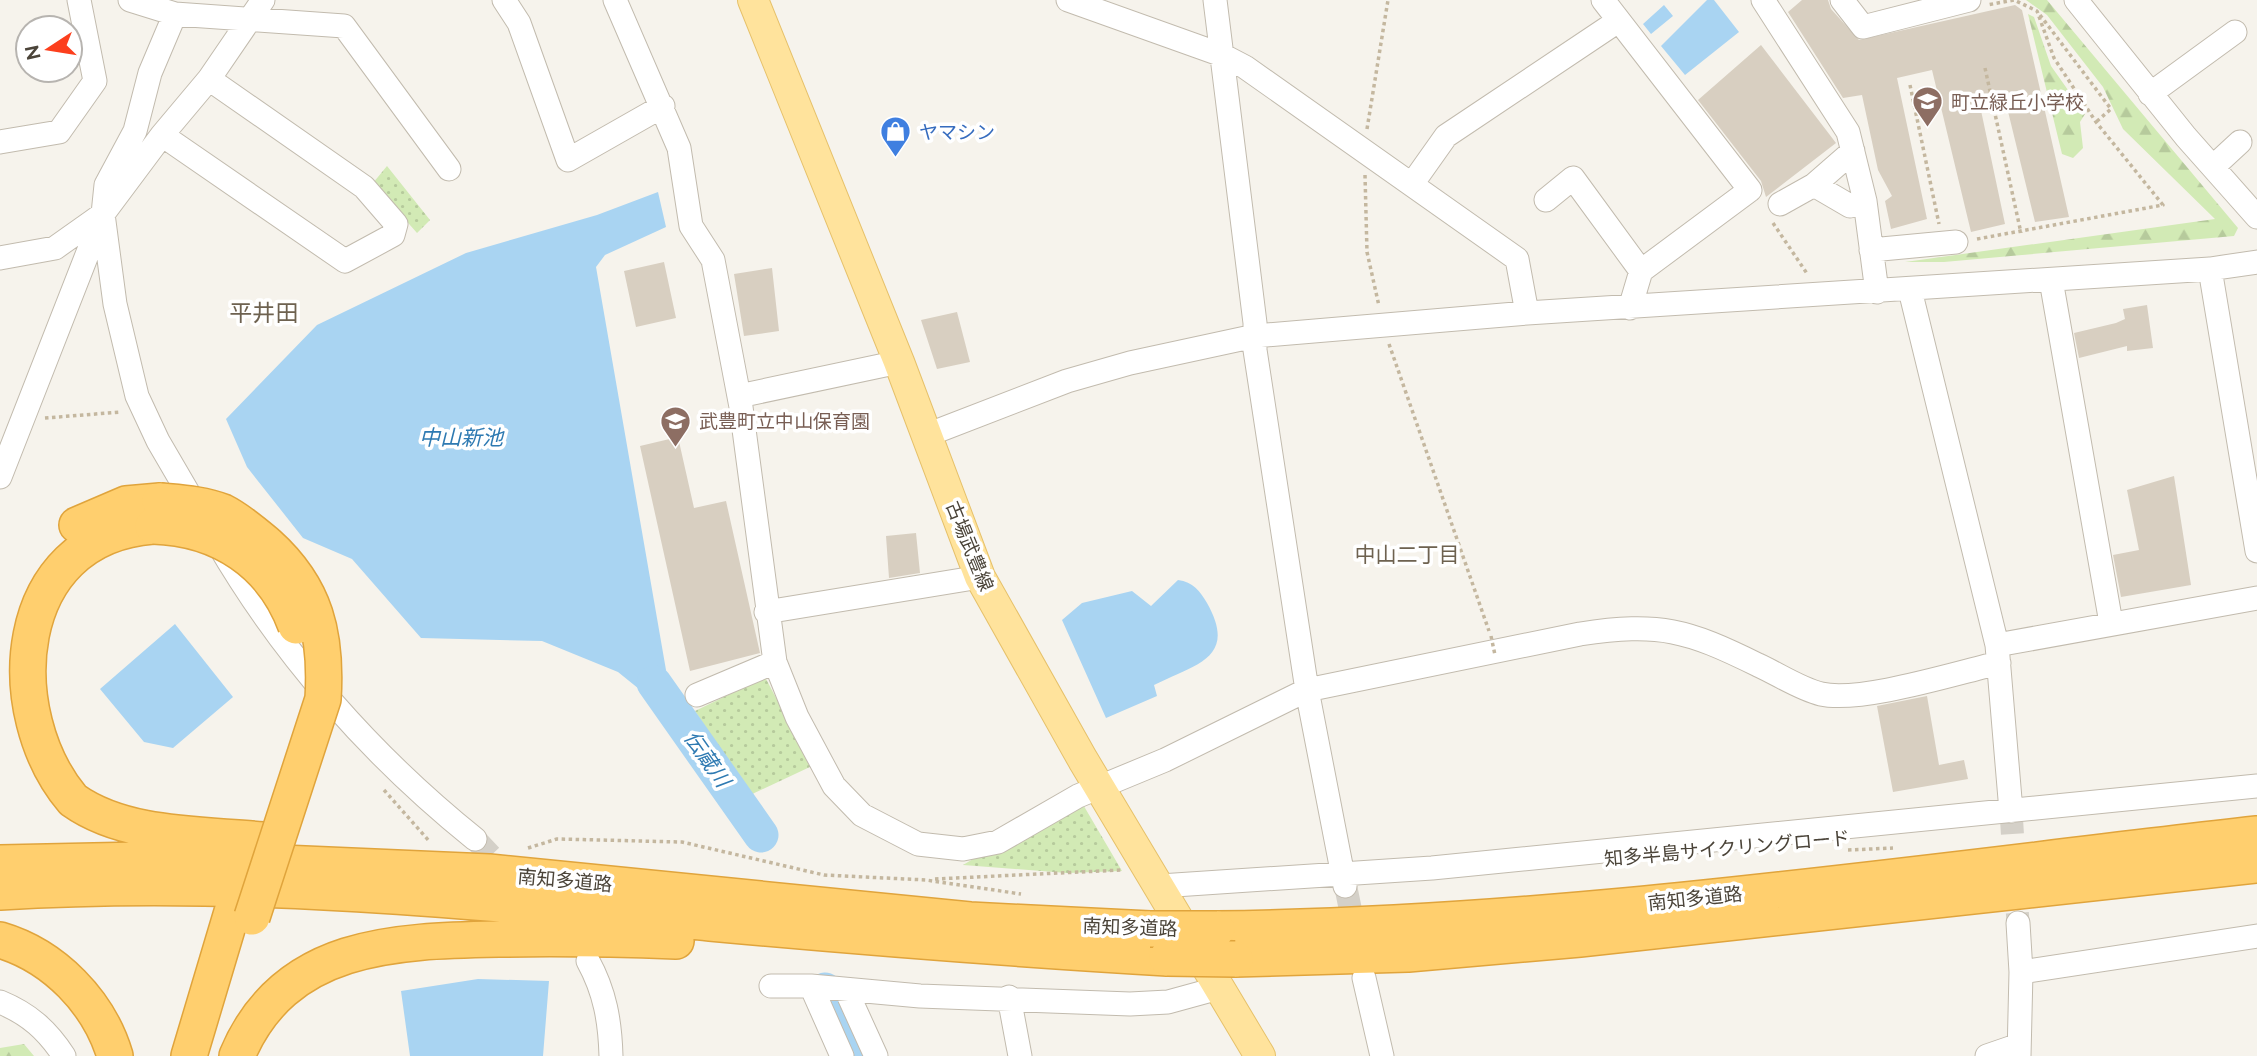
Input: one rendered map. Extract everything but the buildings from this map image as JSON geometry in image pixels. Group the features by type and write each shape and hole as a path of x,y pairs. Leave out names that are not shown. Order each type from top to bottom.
{"highway":[{"path":"14,585 42,552 68,530 94,515 126,504 156,514 178,527 216,537 262,570 285,600 300,637 302,670 293,732 242,914 207,1056"},
{"path":"156,514 70,552 45,575 24,607 12,635 8,686 18,732 47,777 72,799 105,816 157,830 632,873 713,894"},
{"name":"南知多道路","path":"0,892 106,888 307,891 504,903 928,942 1158,944 1217,929 1334,928 1572,912 2257,834"},
{"name":"南知多道路","path":"0,863 201,860 489,872 970,920 1158,944 1227,973 1580,939 2257,865"},
{"path":"188,1056 242,914"},
{"path":"237,1056 265,1010 289,986 335,958 396,943 541,939 784,944 928,942"},
{"path":"0,940 38,957 61,973 95,1012 115,1056"}],"main road":[{"name":"古場武豊線","path":"753,0 928,435 980,577 1099,786 1160,886 1227,973 1260,1056"}],"street":[{"path":"0,142 59,132 95,81 79,0"},
{"path":"130,0 175,14 344,26 450,169"},
{"path":"0,477 103,214 162,135 209,79 263,0"},
{"path":"504,0 519,23 568,160 663,106"},
{"path":"615,0 679,148 691,226 713,260 739,396 766,612 775,662 797,717 834,786 862,815 918,844 963,849 998,842 1099,786 1165,760 1307,690 1616,629 1661,628 1703,638 1820,694 1851,697 2111,623 2257,598"},
{"path":"1068,0 1222,55 1245,67 1517,259 1527,313"},
{"path":"1214,0 1255,336 1307,690 1344,881"},
{"path":"1602,0 1750,190 1641,271 1630,308"},
{"path":"1763,0 1848,132 1865,201 1877,292"},
{"path":"1842,0 1863,27 1931,5 1968,0"},
{"path":"2076,0 2150,94 2257,217"},
{"path":"175,14 150,73 135,131 106,185 103,214 115,304 137,396 158,441 233,570 279,639 398,773 475,839"},
{"path":"1412,184 1446,136 1618,21"},
{"path":"2150,94 2235,32"},
{"path":"162,135 345,261 393,235 396,224 365,187 209,79"},
{"path":"2213,167 2240,142"},
{"path":"1776,213 1853,151"},
{"path":"1546,200 1573,178 1641,271"},
{"path":"1814,185 1850,206 1865,201"},
{"path":"0,258 55,248 103,214"},
{"path":"1871,250 1950,243"},
{"path":"928,435 1067,381 1130,363 1255,336 1527,313 2210,269 2257,262"},
{"path":"2210,269 2257,551"},
{"path":"2051,280 2111,623"},
{"path":"1910,290 1998,654 2011,811"},
{"path":"739,396 899,362"},
{"path":"766,612 980,577"},
{"path":"697,695 775,662"},
{"path":"1160,886 1344,881 1433,868 2257,786"},
{"path":"1987,1056 2019,1050 2021,972 2018,923"},
{"path":"2021,972 2257,936"},
{"path":"588,961 601,985 608,1013 611,1056"},
{"path":"771,986 811,986 920,996 1009,997 1130,1004 1168,1002 1227,973"},
{"path":"1364,978 1382,1056"},
{"path":"811,986 842,1056"},
{"path":"845,990 876,1056"},
{"path":"1009,997 1020,1056"},
{"path":"0,1002 32,1018 50,1034 64,1056"}],"path":[{"path":"1968,0 1988,6 2014,0 2037,11 2111,109 2096,122"},
{"path":"1910,85 1950,243 2021,233 2163,205 2096,122 2054,58 2037,11"},
{"path":"1985,68 2021,233"},
{"path":"1776,213 1810,278"},
{"path":"1382,324 1491,636 1495,655"},
{"path":"42,419 120,412 127,423"},
{"path":"383,788 434,847"},
{"path":"517,852 557,838 682,842 824,875 926,880 1032,895"},
{"name":"知多半島サイクリングロード","path":"1839,850 1902,848"},
{"path":"926,880 1122,871"}],"green space":[{"path":"2026,0 2047,0 2238,228 2234,236 1944,262 1905,262 2215,219 2123,129 2103,87 2047,15"},
{"path":"2028,14 2034,17 2051,66 2085,114 2080,122 2083,148 2073,158 2062,154"},
{"path":"387,166 430,220 417,233 373,183"},
{"path":"765,677 812,766 750,795 695,711"},
{"path":"1078,796 1122,871 1067,873 963,865"},
{"path":"24,1044 34,1056 0,1056 0,1048"}],"water":[{"path":"1707,0 1714,0 1739,32 1685,75 1661,46"},
{"path":"1664,5 1673,16 1651,34 1643,24"},
{"name":"中山新池","path":"658,192 666,227 605,255 596,267 666,670 644,693 618,672 542,641 421,638 352,559 303,538 247,467 226,419 317,325 466,253 597,215"},
{"path":"1178,580 1195,588 1207,603 1218,636 1215,648 1197,664 1154,685 1157,696 1106,718 1062,620 1082,603 1132,591 1151,606"},
{"path":"175,624 233,697 173,748 144,742 100,689"},
{"path":"478,979 549,981 543,1056 410,1056 401,991"}],"waterway":[{"name":"伝蔵川","path":"654,683 761,835"},
{"name":"伝蔵川","path":"825,990 856,1056"}],"tunnel":[{"path":"2011,811 2018,923"},
{"path":"475,839 510,876"},
{"path":"1346,888 1356,937"}],"place":[{"name":"町立緑丘小学校","path":"1928,129"},
{"name":"ヤマシン","path":"896,159"},
{"name":"武豊町立中山保育園","path":"676,448"}],"district":[{"name":"平井田","path":"264,313"},
{"name":"中山二丁目","path":"1407,555"}]}
